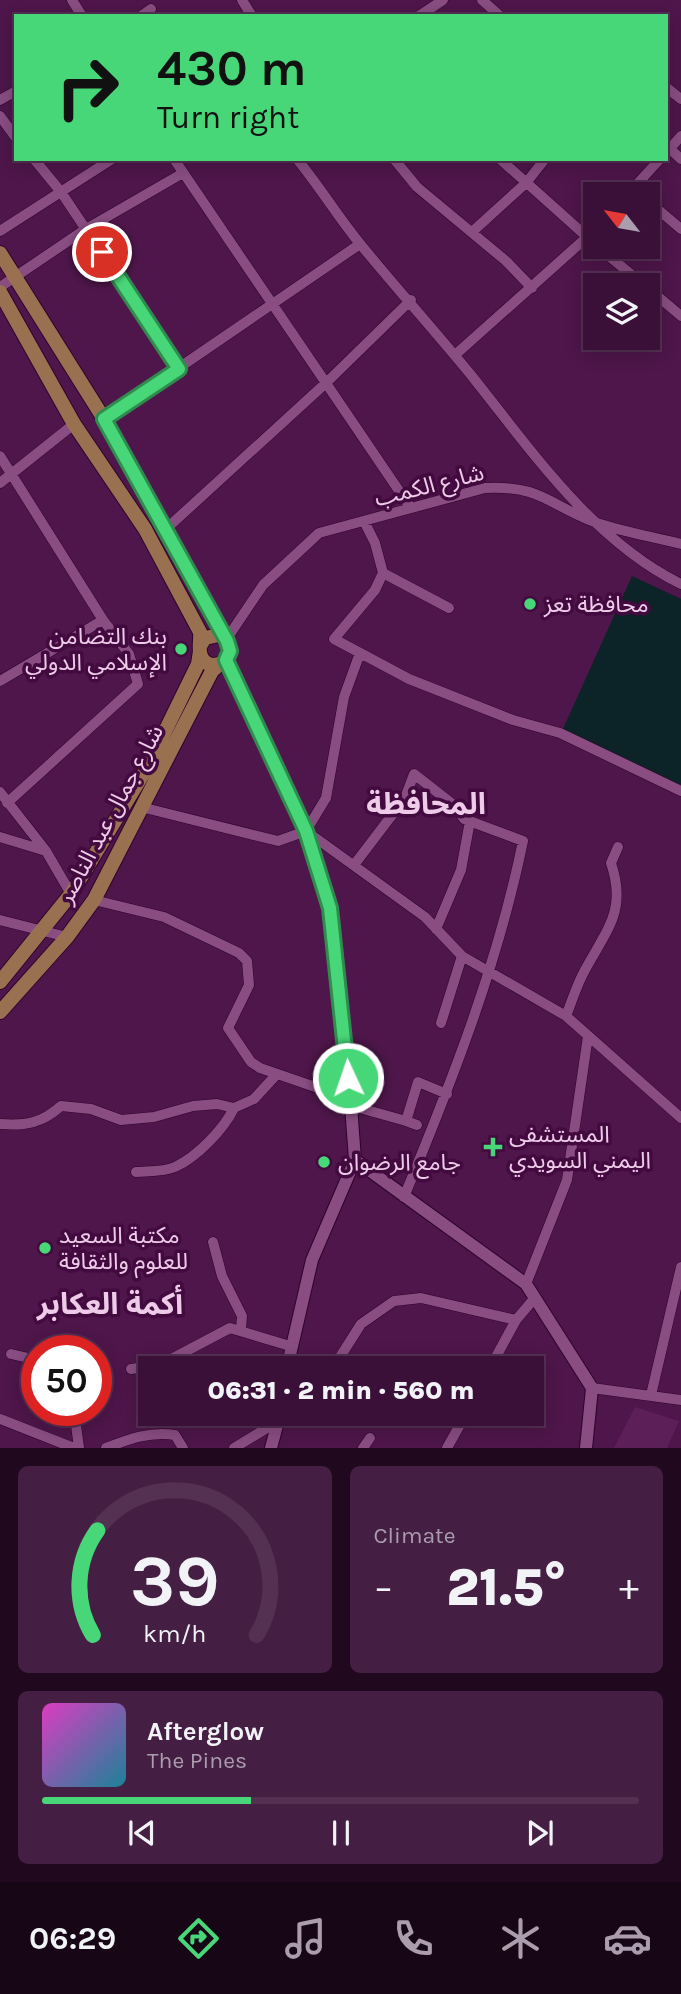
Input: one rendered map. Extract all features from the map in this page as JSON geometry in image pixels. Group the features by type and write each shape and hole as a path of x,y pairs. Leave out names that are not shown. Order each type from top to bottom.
{"main road":[{"path":"0,253 104,419 166,529 225,638 230,651 223,662"},
{"path":"0,289 74,424 145,529 200,632 200,649 207,663 223,662"},
{"path":"200,649 209,635 225,638"},
{"name":"شارع جمال عبد الناصر","path":"0,982 71,894 148,766 198,664 200,649"},
{"path":"223,662 306,831 330,908 347,1051 355,1160 312,1260 289,1356"},
{"name":"شارع جمال عبد الناصر","path":"0,1012 67,937 94,900 212,671 223,662"},
{"path":"355,1160 526,1284 533,1300 592,1388 586,1448"},
{"path":"271,1448 278,1426"}],"street":[{"path":"422,14 443,0"},
{"path":"482,0 498,14"},
{"path":"144,14 151,9"},
{"path":"0,116 3,130"},
{"path":"681,136 668,149 681,159"},
{"path":"36,161 61,192 179,369"},
{"path":"0,231 109,161"},
{"path":"175,161 276,304 410,507"},
{"path":"298,161 360,244 411,300 533,452 596,523 654,571 681,584"},
{"path":"396,161 417,187 472,232 532,288"},
{"path":"502,161 583,231"},
{"path":"472,232 526,183 543,161"},
{"path":"642,182 658,161"},
{"path":"0,289 86,229 183,173"},
{"path":"660,211 681,229"},
{"path":"104,419 276,304 360,244"},
{"path":"454,355 583,249"},
{"path":"615,259 631,273"},
{"path":"660,299 681,316"},
{"path":"166,529 327,382 411,300"},
{"path":"0,483 74,424"},
{"path":"0,456 103,620 129,654 138,684 7,803"},
{"name":"شارع الكمب","path":"225,638 263,585 319,533 485,488 513,486 541,494 596,523 681,544"},
{"path":"364,521 375,543 383,573 375,590 334,639 409,679 513,720 560,733 681,791"},
{"path":"383,573 449,608"},
{"path":"0,681 103,620"},
{"path":"141,807 278,841 306,831 326,798 344,697 360,653"},
{"path":"354,865 405,798 414,774 470,821 523,841 489,972 447,1094 404,1197"},
{"path":"0,792 46,852 71,894"},
{"path":"436,929 461,870 470,821"},
{"path":"306,831 436,929 462,956 566,1016 681,1118"},
{"path":"0,837 46,852"},
{"path":"566,1016 584,971 612,925 618,885 611,863 618,847"},
{"path":"94,900 163,918 239,953 247,961 249,985 228,1028 251,1062 276,1075 321,1089 349,1105 417,1125"},
{"path":"0,920 67,937"},
{"path":"441,1023 462,956"},
{"path":"526,1284 567,1180 588,1036"},
{"path":"0,1124 19,1126 44,1121 61,1106 91,1109 121,1120 154,1116 193,1106 217,1104 233,1108 254,1099 276,1075"},
{"path":"405,1121 418,1082 447,1094"},
{"path":"136,1172 172,1168 188,1159 228,1121 233,1108"},
{"path":"212,1242 222,1276 242,1316 241,1330"},
{"path":"651,1395 681,1267"},
{"path":"340,1356 360,1324 394,1301 421,1298 516,1320"},
{"path":"496,1356 516,1320 533,1300"},
{"path":"131,1369 160,1365 230,1328 290,1346"},
{"path":"12,1354 21,1356"},
{"path":"592,1388 681,1400"},
{"path":"0,1419 74,1448"},
{"path":"76,1426 79,1448"},
{"path":"234,1448 269,1426"},
{"path":"447,1448 459,1426"},
{"path":"106,1448 136,1436 166,1434 174,1435 183,1448"},
{"path":"363,1448 370,1438"}],"shaded area":[{"path":"632,576 681,599 681,785 562,731"},
{"path":"635,1407 679,1421 667,1448 614,1448"}],"place":[{"name":"محافظة تعز","path":"530,604"},
{"name":"بنك التضامن الإسلامي الدولي","path":"181,649"},
{"name":"المستشفى اليمني السويدي","path":"493,1147"},
{"name":"جامع الرضوان","path":"324,1162"},
{"name":"مكتبة السعيد للعلوم والثقافة","path":"45,1248"}],"district":[{"name":"المحافظة","path":"426,804"},
{"name":"أكمة العكابر","path":"110,1304"}],"route":[{"path":"102,252 179,369 104,419 227,641 230,651 226,660 306,831 330,908 348,1078"}]}
